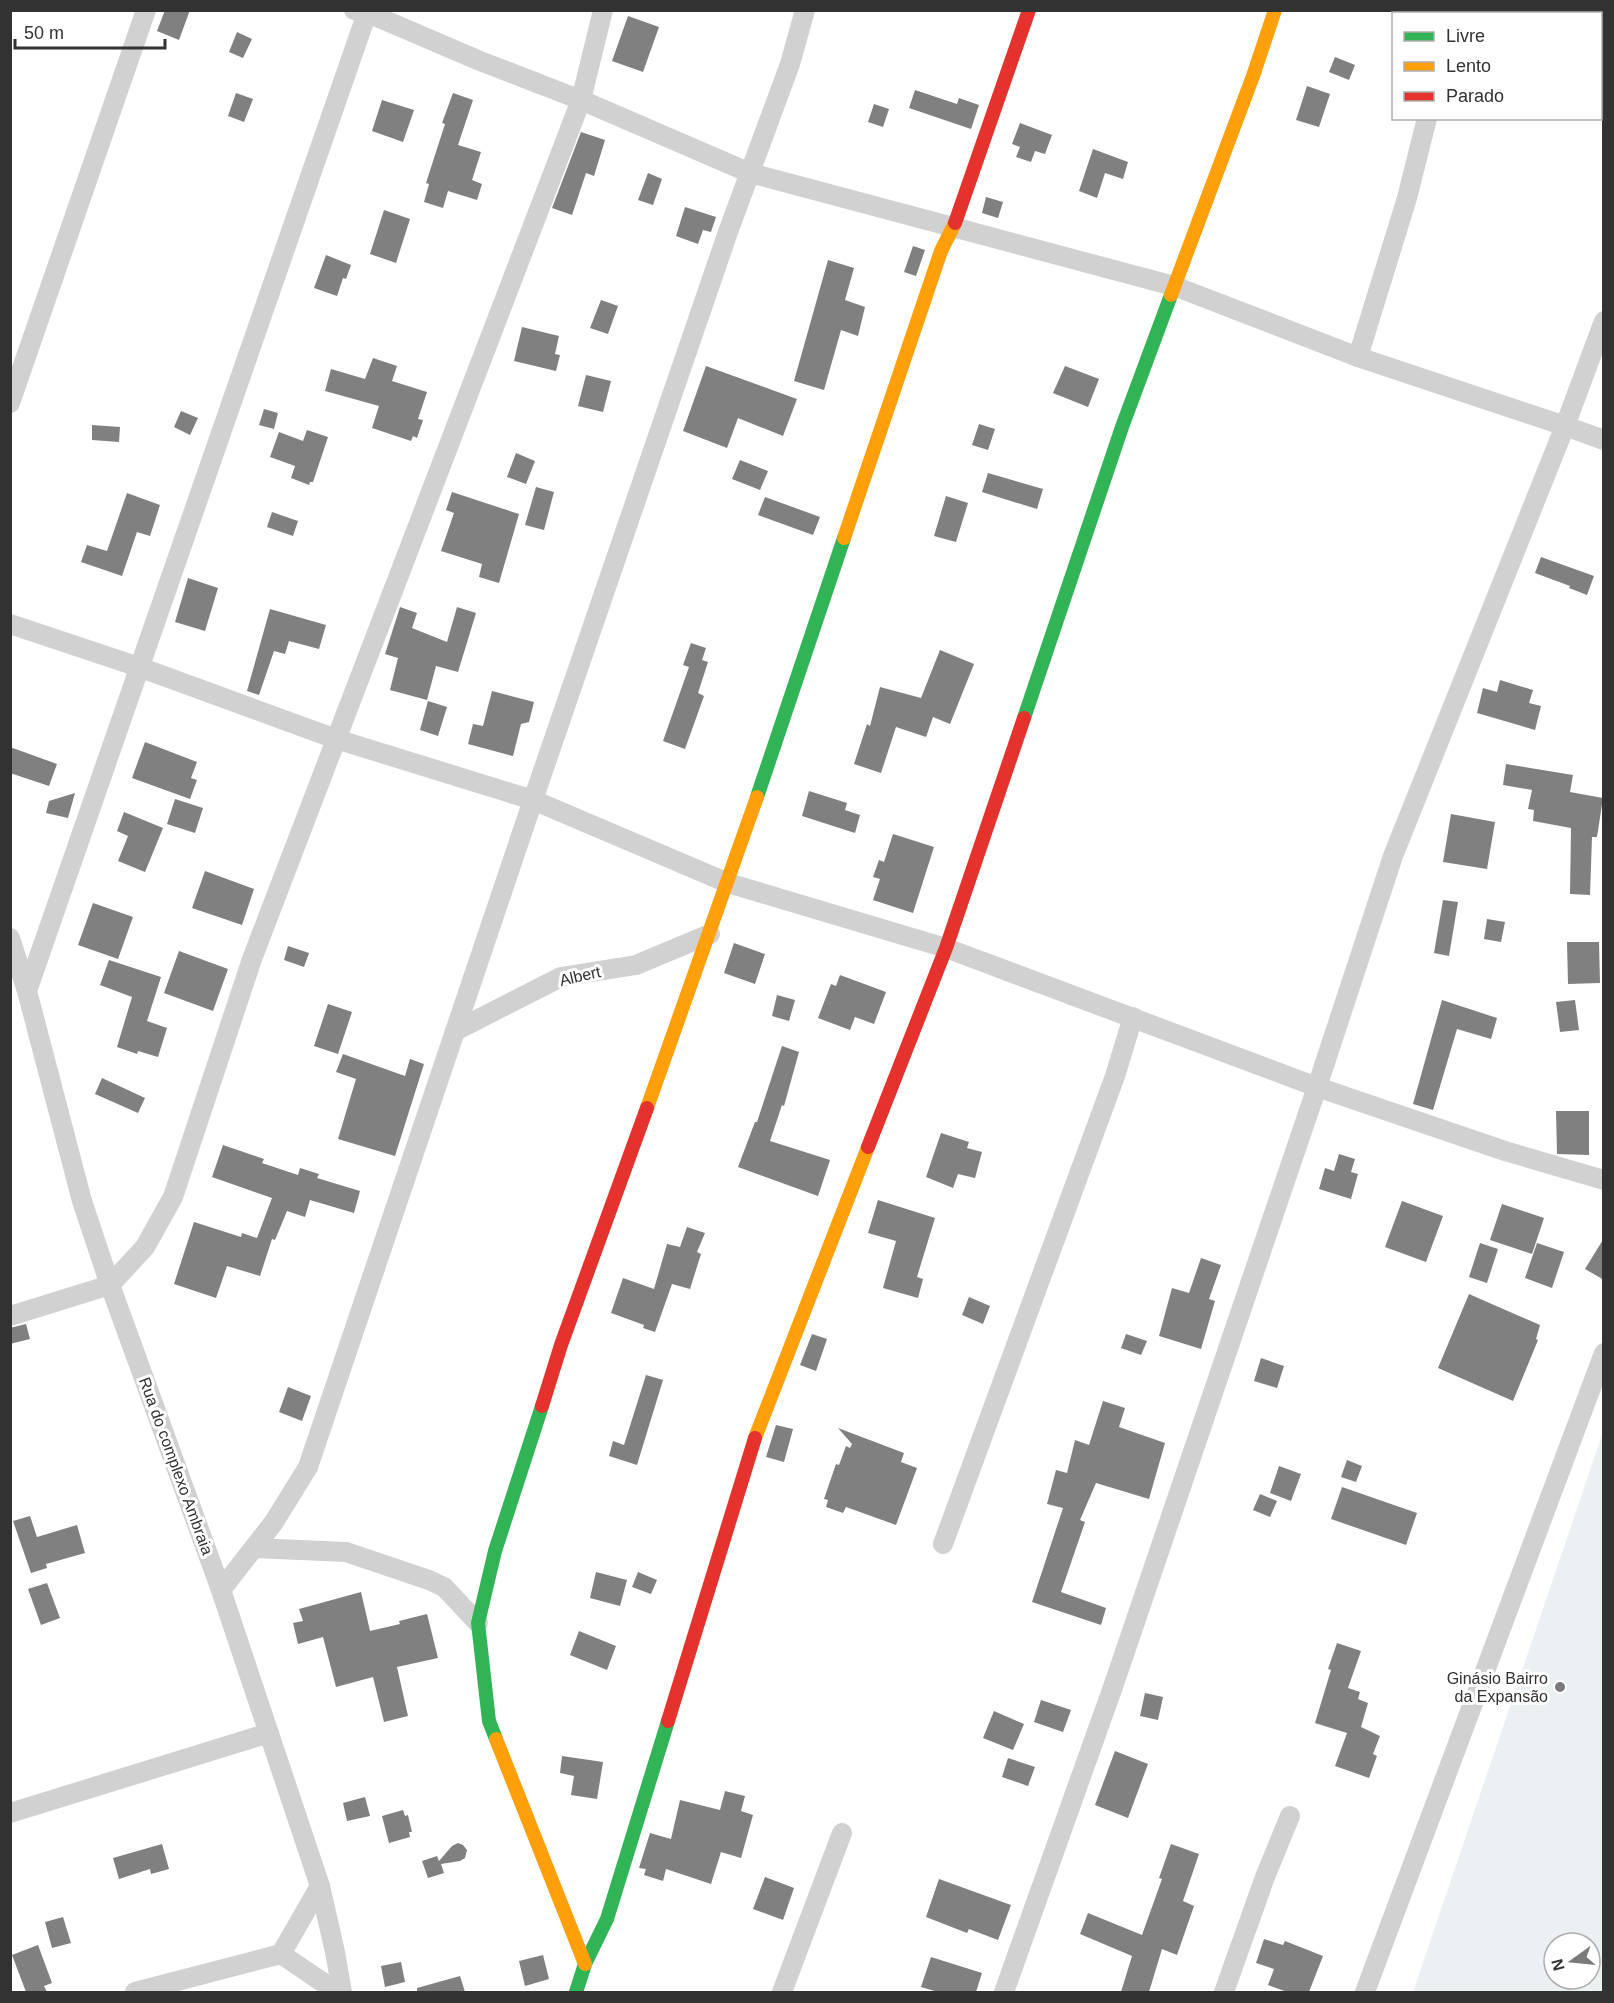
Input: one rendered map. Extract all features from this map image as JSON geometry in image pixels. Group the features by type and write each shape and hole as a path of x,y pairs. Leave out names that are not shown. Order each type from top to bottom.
{"street":[{"path":"10,403 146,10"},
{"path":"10,1316 110,1285 145,1247 173,1197 252,959 581,100 603,10"},
{"path":"221,1590 274,1522 308,1467 728,232 790,64 805,10"},
{"path":"585,1964 489,1721 478,1623 495,1551 561,1345 728,883 937,262 953,228 1029,10"},
{"path":"576,1992 585,1964 607,1919 759,1426 946,948 1086,531 1174,286 1253,76 1275,10"},
{"path":"27,992 363,11 480,61 581,100 750,173 1174,286 1358,357 1566,426 1604,441"},
{"path":"1358,357 1407,198 1426,120"},
{"path":"1004,1992 1121,1662 1317,1087 1393,856 1566,426 1604,321"},
{"path":"10,624 140,667 336,739 533,800 728,883 946,948 1317,1087 1505,1151 1604,1180"},
{"name":"Albert","path":"455,1031 561,977 636,964 710,934"},
{"name":"Rua do complexo Ambraia","path":"10,938 27,992 82,1201 110,1285 221,1590 320,1886 342,1992"},
{"path":"943,1544 1115,1076 1133,1017"},
{"path":"1365,1992 1604,1353"},
{"path":"254,1548 346,1552 444,1587 478,1623"},
{"path":"10,1813 269,1733"},
{"path":"1224,1992 1265,1877 1290,1816"},
{"path":"782,1992 842,1833"},
{"path":"135,1992 281,1954 320,1886"},
{"path":"281,1954 337,1992"}],"shaded area":[{"name":"Ginásio Bairro da Expansão","path":"1603,1432 1603,1992 1413,1992"}],"building":[{"path":"165,10 190,10 179,40 157,31"},
{"path":"628,16 659,27 643,72 612,61"},
{"path":"237,32 252,39 243,58 229,52"},
{"path":"1335,57 1355,65 1349,80 1329,72"},
{"path":"1307,86 1330,94 1319,127 1296,120"},
{"path":"915,90 957,104 959,98 979,105 971,129 909,108"},
{"path":"236,93 253,99 244,122 228,116"},
{"path":"453,93 473,100 458,145 481,152 472,180 482,184 477,200 448,191 443,208 424,202 429,184 426,183 445,124 442,123"},
{"path":"382,100 414,110 403,142 372,131"},
{"path":"874,104 889,109 883,127 868,122"},
{"path":"1020,123 1052,135 1045,154 1035,151 1031,162 1016,157 1020,147 1012,144"},
{"path":"581,132 605,140 594,176 586,173 572,215 552,208"},
{"path":"1093,149 1128,162 1123,179 1105,173 1097,198 1079,191"},
{"path":"648,173 662,179 653,205 638,200"},
{"path":"986,197 1003,202 998,218 982,213"},
{"path":"685,207 716,217 711,232 703,230 698,244 676,236"},
{"path":"384,210 410,219 396,263 370,254"},
{"path":"913,246 925,250 916,276 904,272"},
{"path":"326,255 351,265 346,279 343,278 337,296 314,288"},
{"path":"828,260 854,268 845,300 865,307 858,336 841,330 824,390 794,381"},
{"path":"601,300 618,306 608,334 590,328"},
{"path":"522,327 559,336 555,354 560,355 556,371 514,361"},
{"path":"373,358 397,366 392,381 427,392 418,419 423,420 417,438 413,436 411,441 372,428 379,406 325,391 331,369 365,379"},
{"path":"706,366 797,399 783,436 738,418 727,448 683,431"},
{"path":"1065,366 1099,379 1088,407 1053,393"},
{"path":"586,375 611,381 603,412 578,406"},
{"path":"264,409 278,413 274,429 259,425"},
{"path":"181,411 198,418 190,435 174,427"},
{"path":"979,424 995,429 988,450 972,445"},
{"path":"92,425 120,427 119,442 92,440"},
{"path":"307,430 328,437 313,482 309,485 291,478 295,466 270,457 279,432 303,441"},
{"path":"516,453 535,461 526,484 507,477"},
{"path":"740,460 768,471 760,490 732,479"},
{"path":"988,473 1043,489 1037,509 982,492"},
{"path":"536,487 554,492 544,530 525,525"},
{"path":"452,492 519,514 499,583 479,577 482,564 441,551 454,513 446,510"},
{"path":"127,493 160,505 150,536 137,532 122,576 81,562 87,545 107,551"},
{"path":"946,496 968,503 956,542 934,536"},
{"path":"765,497 820,517 813,535 758,515"},
{"path":"272,512 298,521 293,536 267,527"},
{"path":"1541,557 1594,576 1587,595 1535,573"},
{"path":"188,578 218,588 205,631 175,622"},
{"path":"400,607 417,613 412,628 447,642 457,607 476,613 458,672 436,666 427,700 390,690 398,658 385,654"},
{"path":"270,609 326,625 319,649 289,641 285,654 274,651 259,695 247,691"},
{"path":"691,643 706,648 702,660 708,662 698,693 704,696 685,749 663,741 689,667 683,665"},
{"path":"940,650 974,664 950,724 933,717 926,737 896,727 881,773 854,764 867,724 870,726 880,687 921,698"},
{"path":"1500,680 1533,690 1529,703 1541,706 1535,730 1477,713 1483,688 1497,692"},
{"path":"492,691 534,702 529,722 521,724 513,756 468,744 473,724 483,726"},
{"path":"428,701 447,707 438,736 420,730"},
{"path":"145,742 197,762 191,778 197,780 190,799 132,778"},
{"path":"10,747 57,764 49,786 10,773"},
{"path":"1506,764 1573,775 1570,792 1603,798 1597,837 1592,837 1590,895 1570,894 1571,828 1533,821 1534,810 1528,809 1532,790 1503,785"},
{"path":"809,791 847,803 845,810 860,815 855,833 802,816"},
{"path":"75,793 68,818 46,813 49,801"},
{"path":"175,799 203,808 195,833 167,824"},
{"path":"124,812 163,828 145,872 118,861 128,836 117,831"},
{"path":"1451,814 1495,822 1487,869 1443,862"},
{"path":"893,834 934,847 913,913 873,900 880,879 873,877 879,860 884,862"},
{"path":"205,871 254,889 242,925 192,908"},
{"path":"1443,900 1458,902 1449,956 1434,953"},
{"path":"93,903 133,917 118,959 78,945"},
{"path":"1487,919 1505,922 1501,942 1484,939"},
{"path":"1567,942 1599,942 1600,983 1568,984"},
{"path":"734,943 765,954 755,984 724,973"},
{"path":"288,946 309,953 304,967 284,960"},
{"path":"179,951 228,969 213,1011 164,993"},
{"path":"109,960 161,977 147,1021 167,1028 158,1057 138,1051 137,1054 117,1047 132,997 100,985"},
{"path":"840,975 886,992 874,1024 855,1017 850,1030 818,1018 831,984 836,986"},
{"path":"777,995 795,1000 789,1021 772,1016"},
{"path":"1442,1000 1497,1018 1491,1039 1457,1029 1433,1110 1413,1104"},
{"path":"1575,1000 1579,1030 1560,1032 1556,1002"},
{"path":"328,1004 352,1012 338,1054 314,1046"},
{"path":"782,1046 799,1052 784,1106 782,1105 770,1141 830,1160 818,1196 738,1167 755,1122 757,1122"},
{"path":"343,1054 405,1076 410,1059 424,1064 395,1156 338,1139 356,1079 336,1072"},
{"path":"102,1078 145,1098 138,1113 95,1094"},
{"path":"1556,1111 1589,1111 1589,1155 1557,1154"},
{"path":"941,1133 969,1142 967,1148 982,1152 975,1178 958,1174 953,1188 926,1177"},
{"path":"223,1145 264,1159 262,1163 298,1175 300,1168 319,1174 317,1178 360,1191 354,1213 310,1200 305,1217 287,1211 275,1240 272,1239 260,1276 227,1266 216,1298 174,1284 194,1222 241,1237 242,1233 257,1238 272,1198 212,1177"},
{"path":"1339,1154 1355,1159 1351,1172 1358,1174 1351,1199 1319,1189 1325,1168 1334,1171"},
{"path":"878,1200 935,1218 917,1277 923,1279 918,1298 883,1288 896,1241 868,1233"},
{"path":"1402,1201 1443,1216 1426,1262 1385,1247"},
{"path":"1502,1204 1544,1218 1532,1254 1490,1240"},
{"path":"687,1227 705,1233 697,1252 701,1254 690,1289 672,1284 655,1332 643,1328 644,1325 611,1313 623,1278 654,1289 667,1244 680,1247"},
{"path":"1604,1238 1604,1280 1585,1269"},
{"path":"1480,1243 1498,1249 1487,1283 1469,1277"},
{"path":"1537,1243 1564,1252 1552,1288 1525,1278"},
{"path":"1201,1258 1221,1265 1209,1299 1215,1301 1201,1349 1159,1336 1172,1288 1189,1293"},
{"path":"1469,1294 1540,1325 1536,1339 1538,1340 1513,1401 1438,1368"},
{"path":"969,1297 990,1306 983,1324 962,1315"},
{"path":"26,1324 30,1339 10,1344 10,1328"},
{"path":"812,1334 827,1339 816,1371 800,1365"},
{"path":"1126,1334 1147,1341 1141,1355 1121,1348"},
{"path":"1261,1358 1284,1366 1277,1388 1254,1381"},
{"path":"646,1375 663,1380 637,1465 609,1456 613,1441 624,1445"},
{"path":"288,1387 311,1396 302,1421 279,1412"},
{"path":"1103,1401 1125,1408 1119,1427 1165,1443 1149,1499 1096,1483 1080,1520 1085,1522 1061,1592 1106,1608 1101,1625 1032,1602 1063,1508 1047,1504 1056,1470 1067,1473 1075,1440 1089,1445"},
{"path":"776,1425 793,1429 784,1462 766,1457"},
{"path":"838,1428 904,1453 901,1462 917,1468 896,1525 846,1507 843,1513 826,1507 828,1500 824,1499 836,1464 839,1465 846,1446 850,1448 852,1444"},
{"path":"1347,1460 1362,1466 1356,1482 1341,1477"},
{"path":"1279,1466 1301,1474 1291,1501 1270,1493"},
{"path":"1342,1487 1417,1513 1406,1545 1331,1519"},
{"path":"1260,1494 1277,1501 1270,1517 1253,1510"},
{"path":"30,1516 37,1537 77,1525 85,1553 46,1564 47,1568 31,1573 13,1521"},
{"path":"596,1572 627,1580 620,1606 590,1598"},
{"path":"638,1572 657,1580 651,1594 632,1587"},
{"path":"47,1583 60,1618 41,1625 28,1589"},
{"path":"361,1592 370,1631 400,1624 399,1621 427,1614 438,1658 397,1667 408,1716 384,1722 373,1677 336,1687 323,1637 298,1644 293,1623 303,1621 299,1609"},
{"path":"579,1631 616,1646 607,1670 570,1655"},
{"path":"1337,1643 1361,1651 1348,1688 1360,1692 1358,1699 1368,1703 1361,1727 1380,1736 1373,1754 1377,1756 1369,1778 1335,1766 1347,1733 1315,1723"},
{"path":"1145,1693 1163,1697 1158,1720 1140,1716"},
{"path":"1041,1700 1071,1710 1063,1732 1034,1722"},
{"path":"994,1711 1024,1724 1013,1750 983,1738"},
{"path":"1115,1751 1148,1764 1128,1818 1095,1805"},
{"path":"562,1756 603,1762 597,1799 571,1795 574,1776 560,1773"},
{"path":"1008,1758 1035,1767 1028,1786 1002,1777"},
{"path":"725,1791 745,1796 741,1811 753,1815 741,1858 721,1852 711,1884 666,1869 663,1881 644,1875 646,1869 639,1868 650,1833 671,1839 680,1800 720,1810"},
{"path":"365,1797 370,1816 347,1821 343,1803"},
{"path":"403,1810 405,1816 408,1815 412,1832 409,1832 410,1837 389,1843 382,1816"},
{"path":"458,1843 467,1850 465,1858 441,1864 444,1873 428,1878 422,1861 437,1856 439,1861 452,1846"},
{"path":"162,1844 169,1869 151,1874 150,1869 119,1879 113,1858"},
{"path":"1171,1844 1199,1854 1183,1901 1194,1906 1177,1955 1162,1949 1149,1992 1121,1992 1132,1956 1080,1934 1088,1913 1142,1935 1162,1879 1159,1878"},
{"path":"765,1877 794,1888 783,1920 753,1909"},
{"path":"939,1879 1011,1905 998,1940 969,1929 967,1933 926,1917"},
{"path":"63,1917 71,1943 52,1948 45,1922"},
{"path":"1264,1939 1283,1945 1285,1941 1323,1956 1309,1992 1287,1992 1268,1985 1274,1969 1256,1963"},
{"path":"38,1945 52,1983 44,1986 47,1992 26,1992 12,1955"},
{"path":"543,1955 549,1979 525,1986 519,1961"},
{"path":"931,1957 982,1973 976,1992 938,1992 921,1987"},
{"path":"401,1962 405,1982 385,1987 381,1966"},
{"path":"460,1976 465,1992 417,1992 417,1988"}],"traffic: fast":[{"path":"1024,718 1122,427 1171,295"},
{"path":"757,797 844,538"},
{"path":"496,1739 489,1721 478,1623 495,1551 542,1406"},
{"path":"576,1992 585,1964 607,1919 668,1721"}],"traffic: slow":[{"path":"1171,295 1253,76 1275,10"},
{"path":"844,538 941,251 955,223"},
{"path":"647,1108 757,797"},
{"path":"755,1438 868,1147"},
{"path":"496,1739 585,1964"}],"traffic: jam":[{"path":"955,223 1029,10"},
{"path":"868,1147 946,948 1024,718"},
{"path":"542,1406 561,1345 647,1108"},
{"path":"668,1721 755,1438"}],"place":[{"name":"Ginásio Bairro da Expansão","path":"1560,1687"}]}
